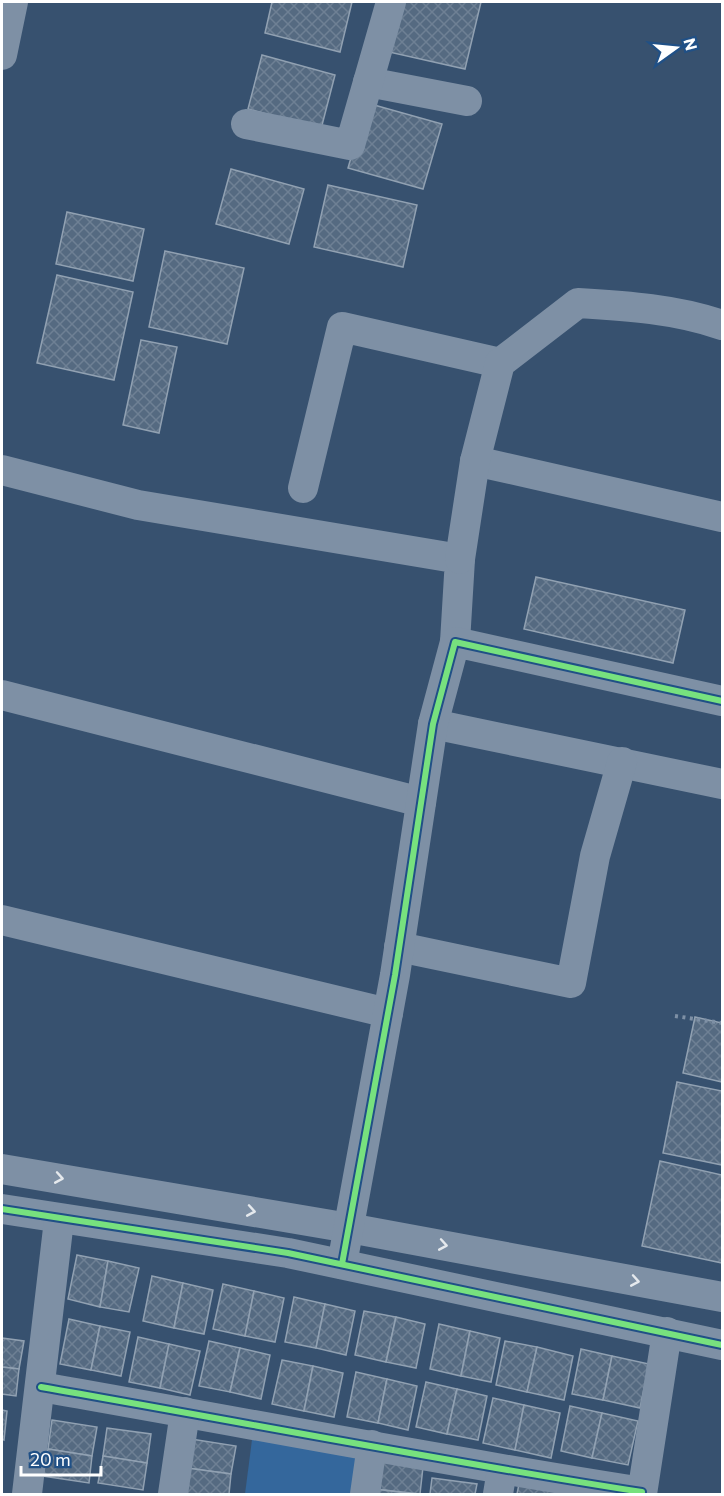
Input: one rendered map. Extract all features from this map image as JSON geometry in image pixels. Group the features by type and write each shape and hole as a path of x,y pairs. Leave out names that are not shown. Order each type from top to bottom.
{"street":[{"path":"2,55 13,2"},
{"path":"246,124 350,146 391,2"},
{"path":"368,82 467,101"},
{"path":"342,1264 388,1013 434,724 455,642 460,559 475,461 500,363 578,303 638,307 705,319 723,325"},
{"path":"303,488 344,316 500,363"},
{"path":"475,461 723,517"},
{"path":"2,470 138,505 460,559"},
{"path":"455,642 723,701"},
{"path":"2,695 421,802"},
{"path":"434,724 723,784"},
{"path":"399,947 571,983 595,856 622,762"},
{"path":"2,920 388,1013"},
{"path":"2,1168 349,1228 723,1297"},
{"path":"2,1209 59,1220 288,1253 723,1345"},
{"path":"27,1494 59,1220"},
{"path":"41,1387 372,1445 500,1482 642,1493 667,1332"},
{"path":"173,1494 185,1412"},
{"path":"365,1494 372,1445"}],"path":[{"path":"675,1016 723,1023"}],"shaded area":[{"path":"253,1432 360,1453 354,1494 245,1494"}],"building":[{"path":"272,2 352,2 340,52 265,33"},
{"path":"401,2 481,2 465,69 389,52"},
{"path":"262,55 335,75 321,129 248,109"},
{"path":"367,103 442,124 423,189 348,168"},
{"path":"231,169 304,189 289,244 216,224"},
{"path":"328,185 417,205 403,267 314,247"},
{"path":"67,212 144,229 133,281 56,264"},
{"path":"165,251 244,268 227,344 149,327"},
{"path":"57,275 133,292 114,380 37,363"},
{"path":"141,340 177,347 159,433 123,425"},
{"path":"536,577 685,610 673,663 524,629"},
{"path":"695,1017 722,1023 722,1082 683,1073"},
{"path":"677,1082 722,1091 722,1165 663,1153"},
{"path":"660,1161 722,1175 722,1263 642,1246"},
{"path":"77,1255 108,1261 100,1307 68,1299"},
{"path":"108,1261 139,1268 129,1312 100,1307"},
{"path":"152,1276 183,1283 174,1328 143,1321"},
{"path":"183,1283 213,1290 204,1334 174,1328"},
{"path":"223,1284 254,1291 245,1336 213,1329"},
{"path":"254,1291 284,1298 275,1342 245,1336"},
{"path":"294,1297 325,1304 316,1348 285,1342"},
{"path":"325,1304 355,1311 346,1355 316,1348"},
{"path":"364,1311 396,1317 386,1362 355,1355"},
{"path":"396,1317 425,1324 416,1368 386,1362"},
{"path":"69,1319 100,1326 91,1370 60,1364"},
{"path":"439,1324 470,1331 461,1376 430,1369"},
{"path":"100,1326 130,1332 121,1376 91,1370"},
{"path":"470,1331 500,1338 491,1382 461,1376"},
{"path":"138,1337 169,1344 160,1388 129,1382"},
{"path":"2,1338 24,1341 19,1369 2,1367"},
{"path":"209,1341 240,1348 230,1392 199,1386"},
{"path":"505,1341 537,1347 527,1392 496,1385"},
{"path":"169,1344 200,1351 190,1395 160,1388"},
{"path":"537,1347 573,1356 564,1400 527,1392"},
{"path":"240,1348 270,1355 261,1399 230,1392"},
{"path":"581,1349 612,1356 603,1400 572,1394"},
{"path":"612,1356 649,1364 640,1408 603,1400"},
{"path":"282,1360 313,1366 304,1411 272,1404"},
{"path":"313,1366 343,1373 334,1417 304,1411"},
{"path":"2,1367 19,1369 16,1396 2,1394"},
{"path":"356,1372 387,1379 378,1423 347,1417"},
{"path":"387,1379 417,1386 408,1430 378,1423"},
{"path":"426,1382 457,1389 447,1434 416,1427"},
{"path":"457,1389 487,1396 478,1440 447,1434"},
{"path":"493,1398 524,1405 515,1450 483,1443"},
{"path":"524,1405 560,1413 551,1458 515,1450"},
{"path":"570,1406 602,1413 592,1458 561,1451"},
{"path":"2,1410 7,1411 4,1440 2,1439"},
{"path":"602,1413 638,1421 628,1465 592,1458"},
{"path":"52,1420 97,1427 92,1456 48,1449"},
{"path":"107,1428 151,1434 147,1463 103,1456"},
{"path":"191,1439 236,1446 231,1474 187,1468"},
{"path":"48,1449 92,1456 89,1483 43,1476"},
{"path":"103,1456 147,1463 143,1490 98,1483"},
{"path":"379,1461 423,1467 420,1494 375,1489"},
{"path":"187,1468 231,1474 229,1494 183,1494"},
{"path":"432,1478 477,1484 475,1494 430,1494"},
{"path":"519,1484 563,1490 563,1494 517,1494"},
{"path":"375,1489 413,1494 374,1494"}],"cycle path":[{"path":"342,1264 395,975 433,724 455,642 722,701"},
{"path":"2,1209 288,1253 722,1345"},
{"path":"41,1387 642,1492"}]}
